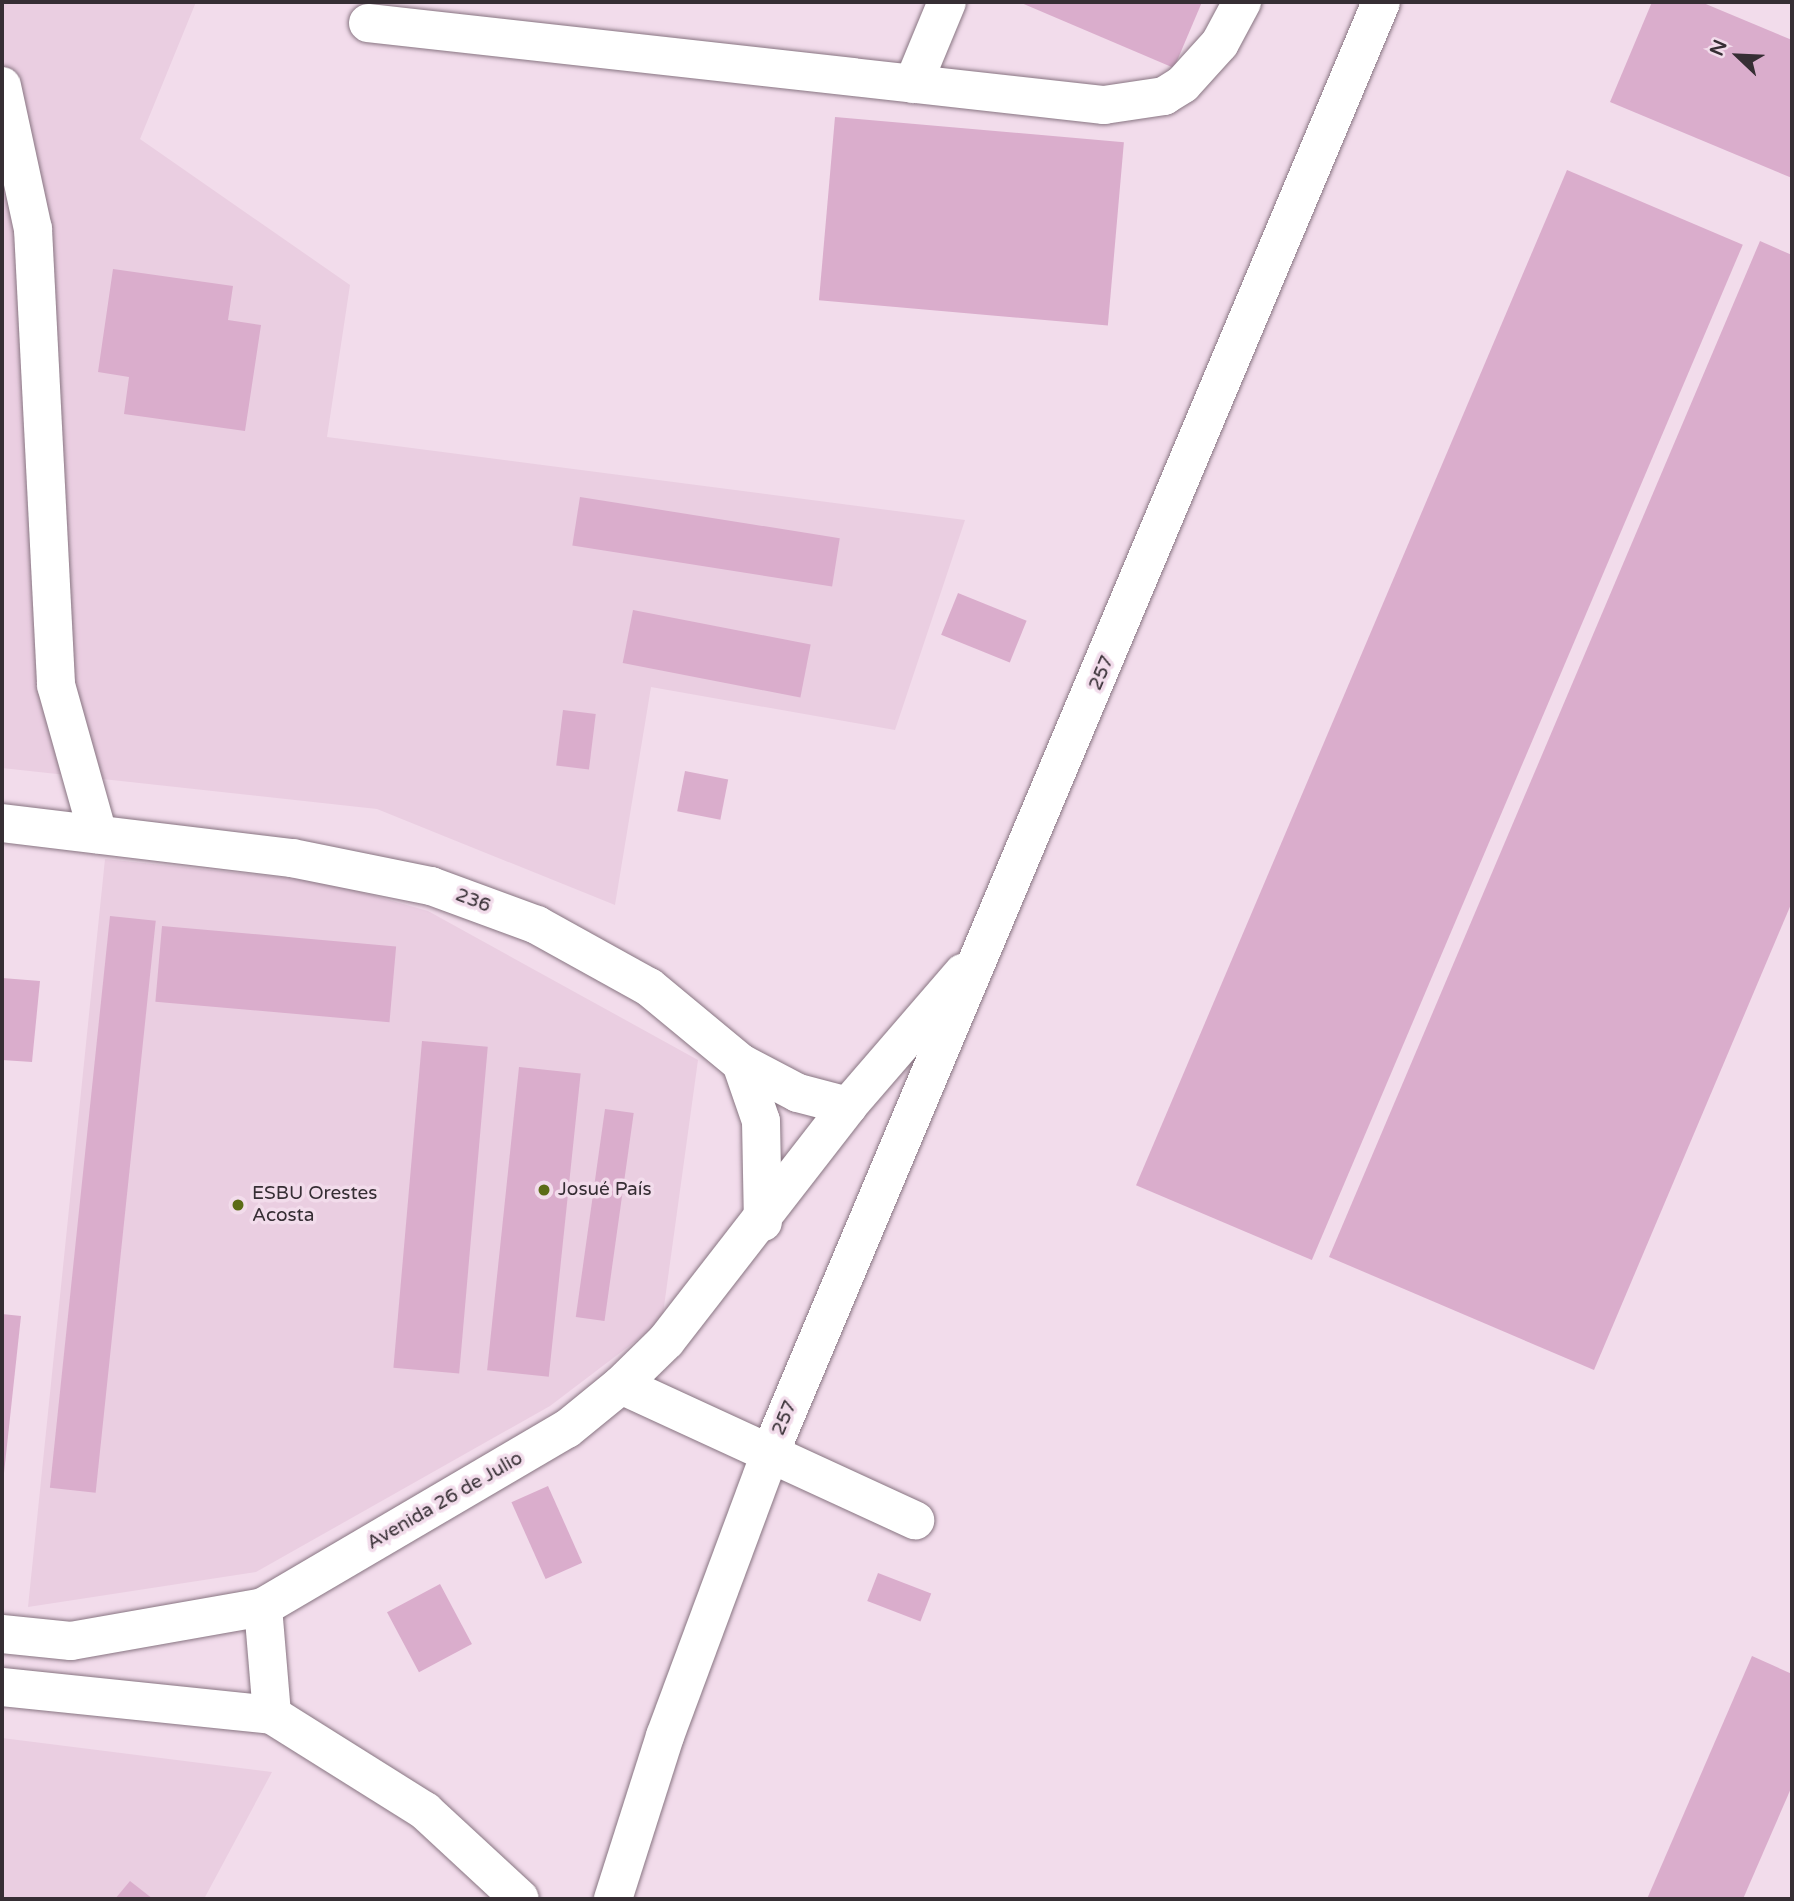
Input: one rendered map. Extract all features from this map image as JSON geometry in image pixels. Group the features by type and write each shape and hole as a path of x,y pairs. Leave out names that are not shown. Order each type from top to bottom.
{"street":[{"path":"913,83 947,2"},
{"path":"368,23 1104,105 1164,96 1220,43 1242,2"},
{"name":"257","path":"613,1899 665,1736 770,1453 1218,400 1381,2"},
{"path":"2,86 33,229 56,685 98,834"},
{"name":"236","path":"2,823 292,858 431,886 537,925 649,987 741,1063 798,1093 848,1106"},
{"name":"257","path":"763,1222 848,1106 986,947"},
{"path":"741,1063 761,1121 763,1222"},
{"name":"Avenida 26 de Julio","path":"2,1634 71,1641 263,1607 567,1429 621,1385 666,1341 763,1222"},
{"path":"621,1385 915,1520"},
{"path":"263,1607 272,1715"},
{"path":"2,1687 272,1715 425,1811 520,1899"}],"shaded area":[{"path":"2,2 196,2 140,139 350,285 327,437 965,520 895,730 651,687 615,905 377,809 2,768"},
{"name":"ESBU Orestes Acosta","path":"105,859 325,882 428,911 698,1060 662,1321 550,1406 256,1572 28,1607"},
{"path":"2,1738 272,1772 204,1899 2,1899"}],"building":[{"path":"1019,2 1202,2 1174,68"},
{"path":"1652,2 1701,2 1792,40 1792,178 1610,102"},
{"path":"835,117 1124,142 1108,326 819,300"},
{"path":"1567,170 1743,245 1312,1260 1136,1185"},
{"path":"1760,241 1792,255 1792,902 1594,1370 1329,1257"},
{"path":"113,269 233,286 228,320 261,325 245,431 124,414 129,377 98,372"},
{"path":"580,497 840,538 832,587 572,545"},
{"path":"958,593 1027,621 1010,662 941,635"},
{"path":"633,610 811,645 800,698 623,663"},
{"path":"563,710 596,714 589,770 556,766"},
{"path":"685,771 728,779 720,820 677,811"},
{"path":"110,916 156,921 96,1493 50,1488"},
{"path":"162,926 396,946 389,1022 155,1002"},
{"path":"2,978 40,981 32,1062 2,1060"},
{"path":"422,1041 488,1047 459,1374 393,1368"},
{"path":"519,1067 581,1073 549,1377 487,1370"},
{"path":"605,1109 634,1113 604,1321 576,1317"},
{"path":"2,1314 21,1316 4,1473 2,1473"},
{"path":"548,1486 582,1563 546,1579 511,1502"},
{"path":"878,1573 931,1593 920,1621 867,1601"},
{"path":"440,1584 472,1644 419,1672 387,1612"},
{"path":"1752,1656 1792,1674 1792,1786 1743,1899 1647,1899"},
{"path":"130,1881 153,1899 115,1899"}],"place":[{"name":"Josué País","path":"544,1190"},
{"name":"ESBU Orestes Acosta","path":"238,1205"}]}
